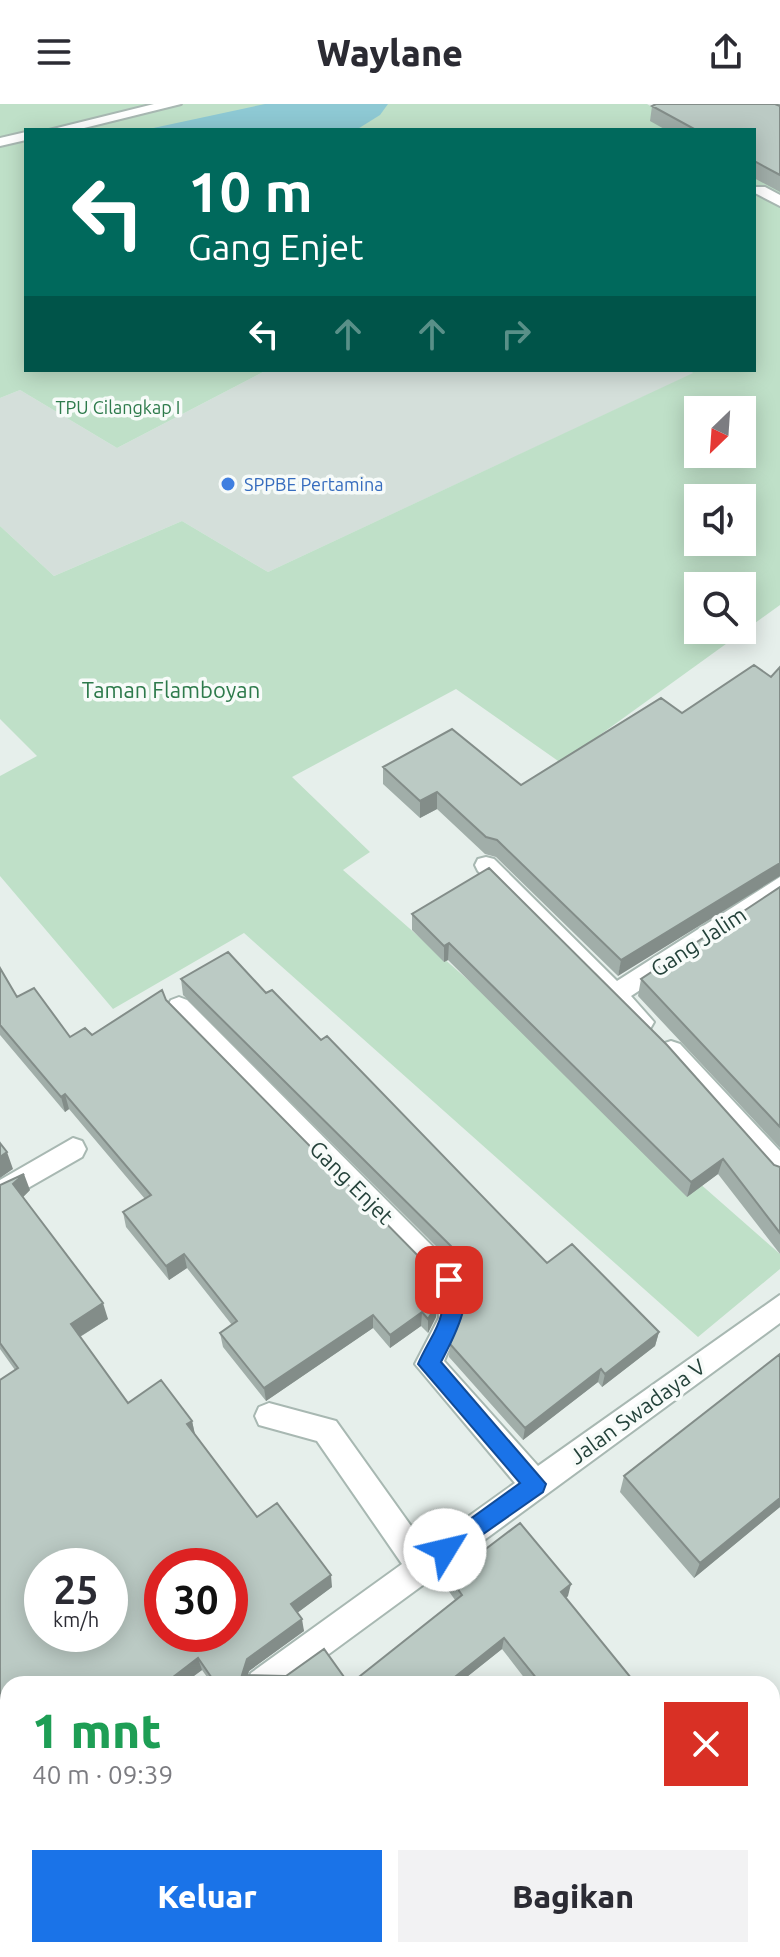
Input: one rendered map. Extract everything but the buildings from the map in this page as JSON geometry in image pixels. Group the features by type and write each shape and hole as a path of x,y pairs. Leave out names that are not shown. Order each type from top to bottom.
{"street":[{"path":"65,128 174,104"},
{"path":"0,142 24,136"},
{"path":"760,190 780,201"},
{"path":"486,865 752,1135 780,1170"},
{"name":"Gang Jalim","path":"616,994 780,886"},
{"name":"Gang Enjet","path":"179,1007 449,1280 454,1299 454,1317 429,1364 535,1484"},
{"path":"0,1193 73,1149"},
{"name":"Jalan Swadaya V","path":"273,1676 780,1307"},
{"path":"269,1416 326,1430 422,1567"}],"shaded area":[{"name":"SPPBE Pertamina","path":"263,372 694,373 268,572 182,521 54,576 0,526 0,398 20,390 117,448"}],"green space":[{"name":"TPU Cilangkap I","path":"0,104 647,104 688,128 24,128 24,372 263,372 117,448 20,390 0,398"},
{"name":"Taman Flamboyan","path":"756,169 780,183 780,605 756,622 756,572 684,572 684,644 726,644 561,763 456,689 292,777 370,852 343,870 780,1254 780,1269 698,1337 244,933 113,1009 0,876 0,776 37,756 0,719 0,526 54,576 182,521 268,572 692,372 756,372"}],"water":[{"path":"265,104 388,104 380,115 359,128 153,128"}],"place":[{"name":"SPPBE Pertamina","path":"228,484"}],"route":[{"path":"445,1550 535,1484 434,1374 429,1364 433,1350 447,1335 454,1317 454,1299 449,1280"}]}
